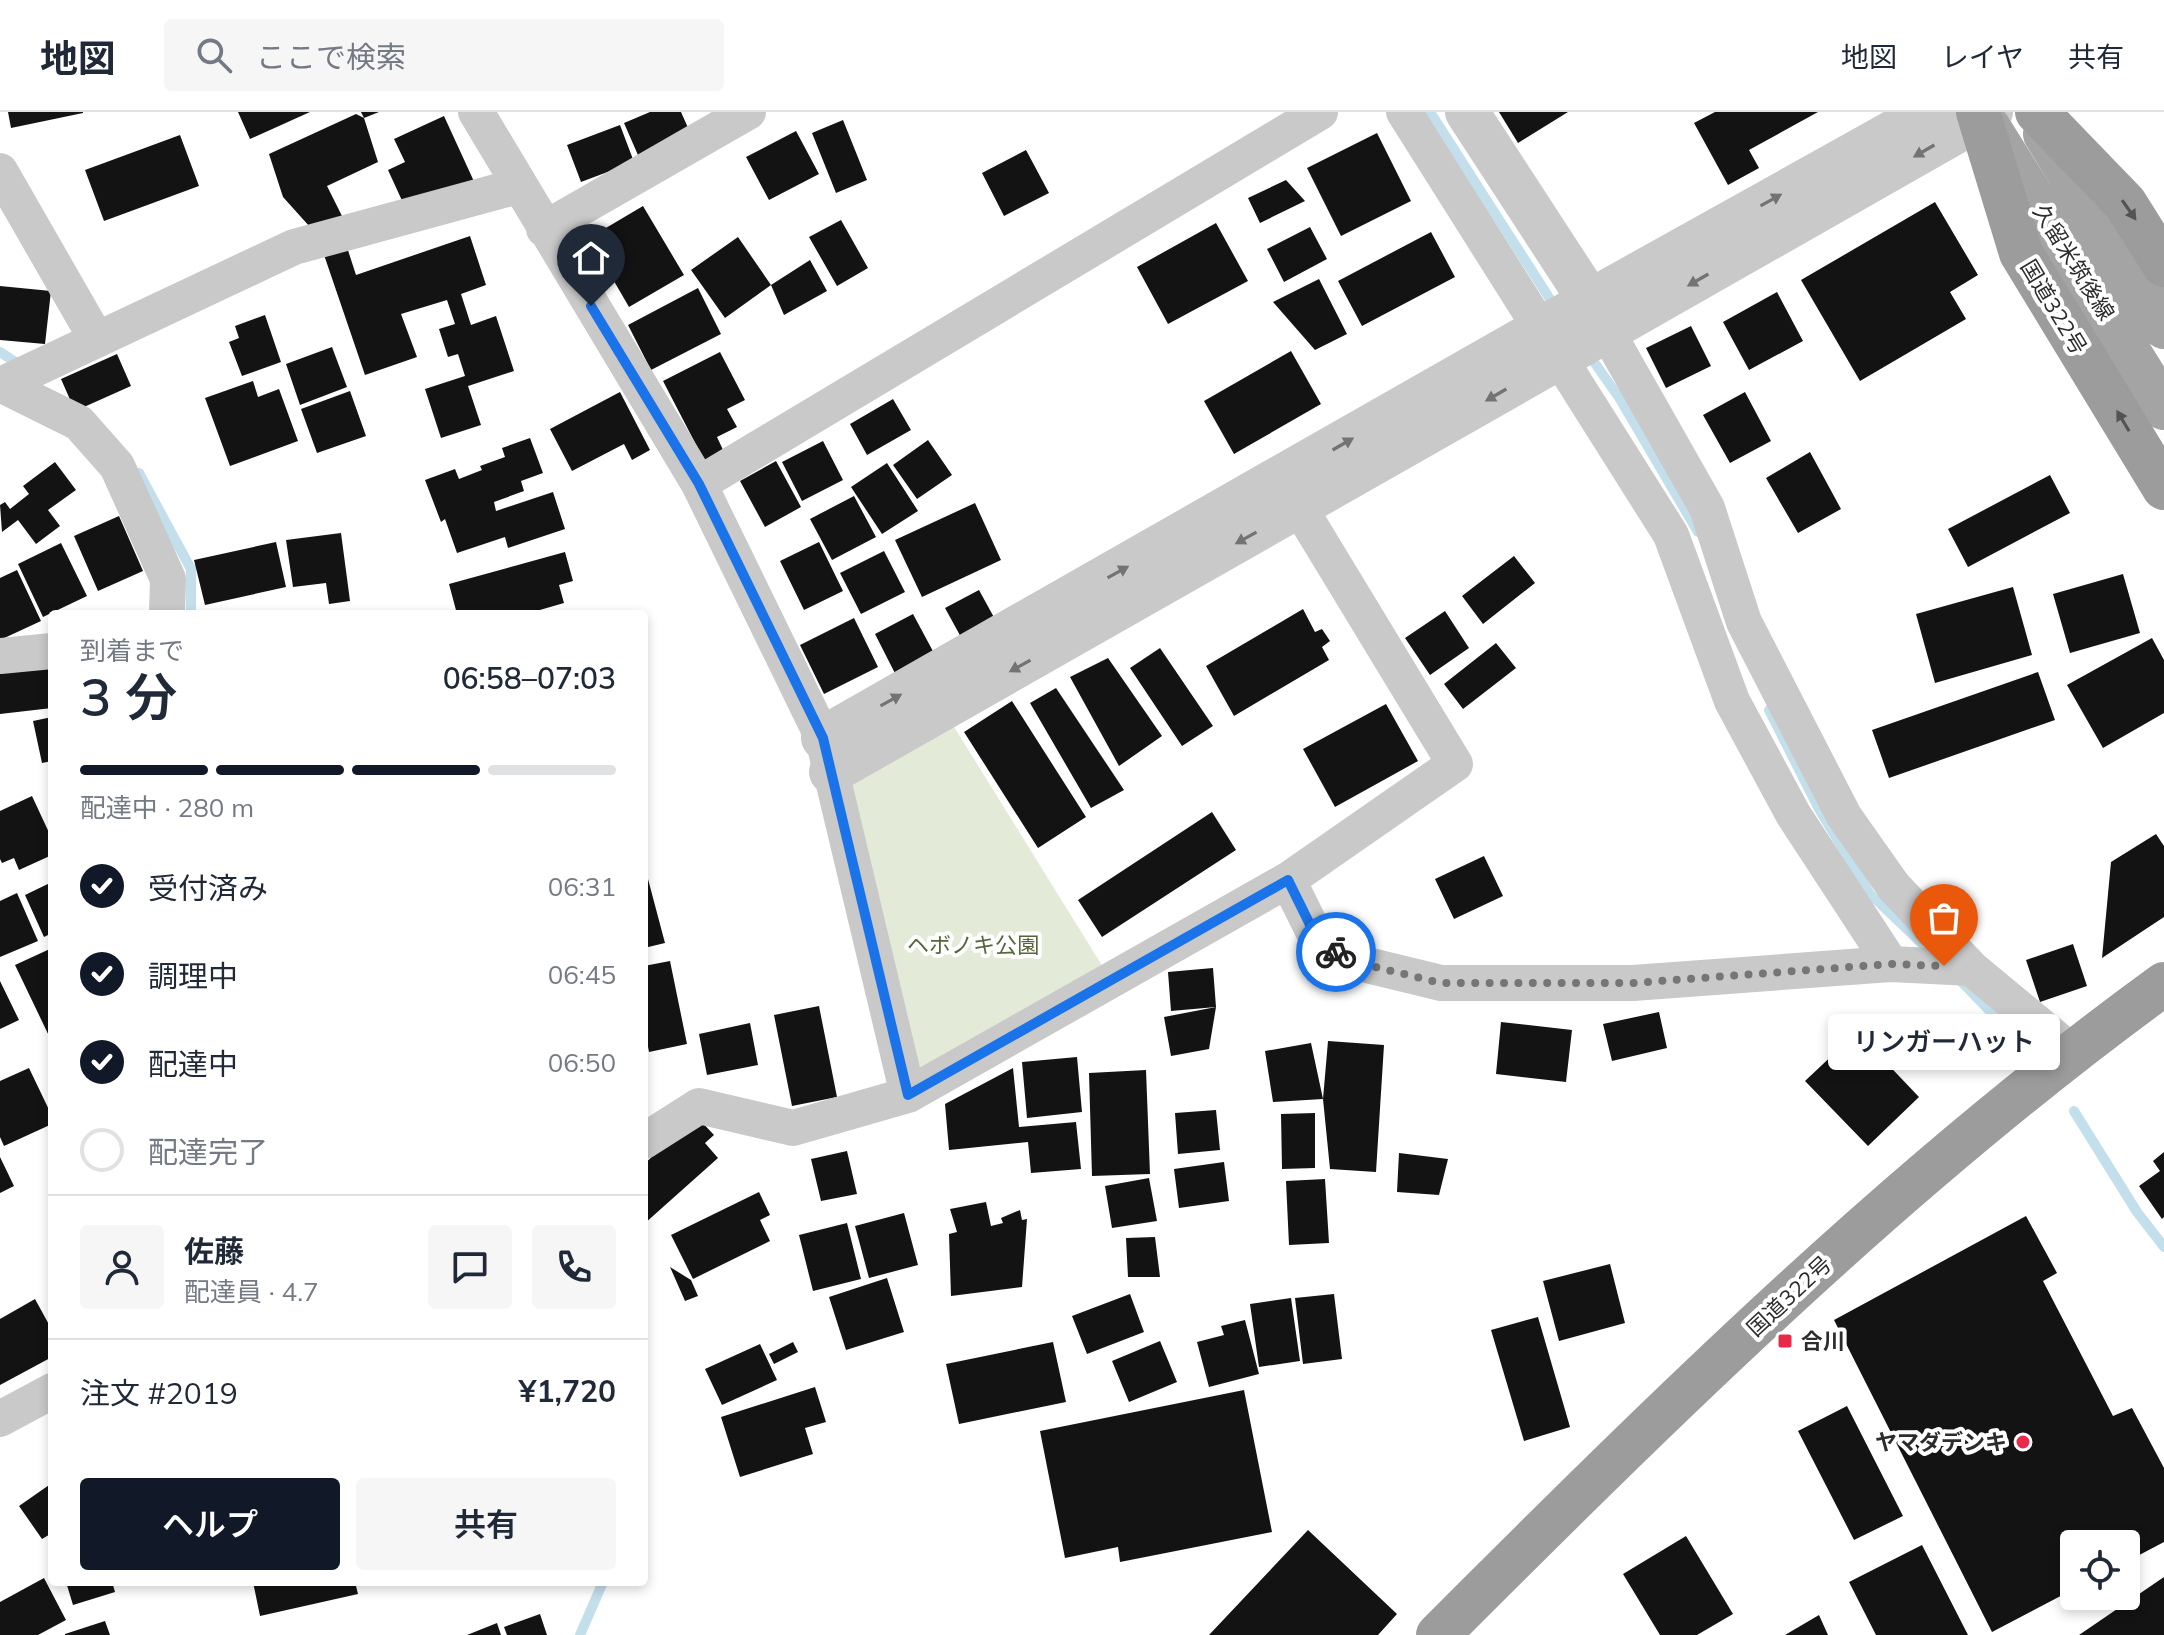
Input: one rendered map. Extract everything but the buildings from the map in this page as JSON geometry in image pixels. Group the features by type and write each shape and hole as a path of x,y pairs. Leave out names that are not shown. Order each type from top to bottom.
{"highway":[{"path":"2034,112 2125,203 2164,265"},
{"name":"国道322号","path":"1984,114 2021,253 2164,488"},
{"name":"国道322号","path":"1438,1635 1783,1300 2071,1051 2164,984"}],"main road":[{"name":"久留米筑後線","path":"2034,112 2164,327"},
{"name":"久留米筑後線","path":"1984,114 2164,408"}],"street":[{"path":"476,112 699,484 827,755 908,1095"},
{"path":"544,229 748,112"},
{"path":"699,484 1320,112"},
{"path":"1404,112 1574,330 1707,508 1744,622 1844,816 1894,887 1971,968 2071,1051"},
{"path":"1467,112 1671,535 1732,701 1786,801 1891,964"},
{"path":"827,755 1291,494 1574,330 1929,112"},
{"path":"1574,330 1984,114"},
{"path":"0,171 97,340"},
{"path":"2,384 294,247 518,186"},
{"path":"2,384 79,423 117,466 168,579 167,610"},
{"path":"648,1138 699,1106 793,1128 908,1095 1288,880 1455,764 1291,494"},
{"path":"0,656 48,651"},
{"path":"1288,880 1320,945 1367,965 1441,983 1633,983 1891,964 1971,968"},
{"path":"0,1419 48,1393"}],"green space":[{"name":"ヘボノキ公園","path":"938,701 1111,980 908,1095 828,752"}],"waterway":[{"path":"1430,112 1557,310"},
{"path":"0,352 23,367"},
{"path":"1587,352 1620,399 1698,532"},
{"path":"139,473 191,569 191,610"},
{"path":"1769,710 1819,809 1870,894 1935,956"},
{"path":"1958,978 2012,1034"},
{"path":"2074,1111 2137,1212 2164,1247"},
{"path":"580,1635 601,1586"}],"way so far":[{"path":"1336,952 1367,965 1441,983 1633,983 1891,964 1944,966"}],"place":[{"name":"リンガーハット","path":"1944,966"},
{"name":"合川","path":"1785,1341"},
{"name":"ヤマダデンキ","path":"2023,1442"}],"route":[{"path":"591,306 699,484 823,738 908,1095 1288,880 1320,945 1336,952"}]}
